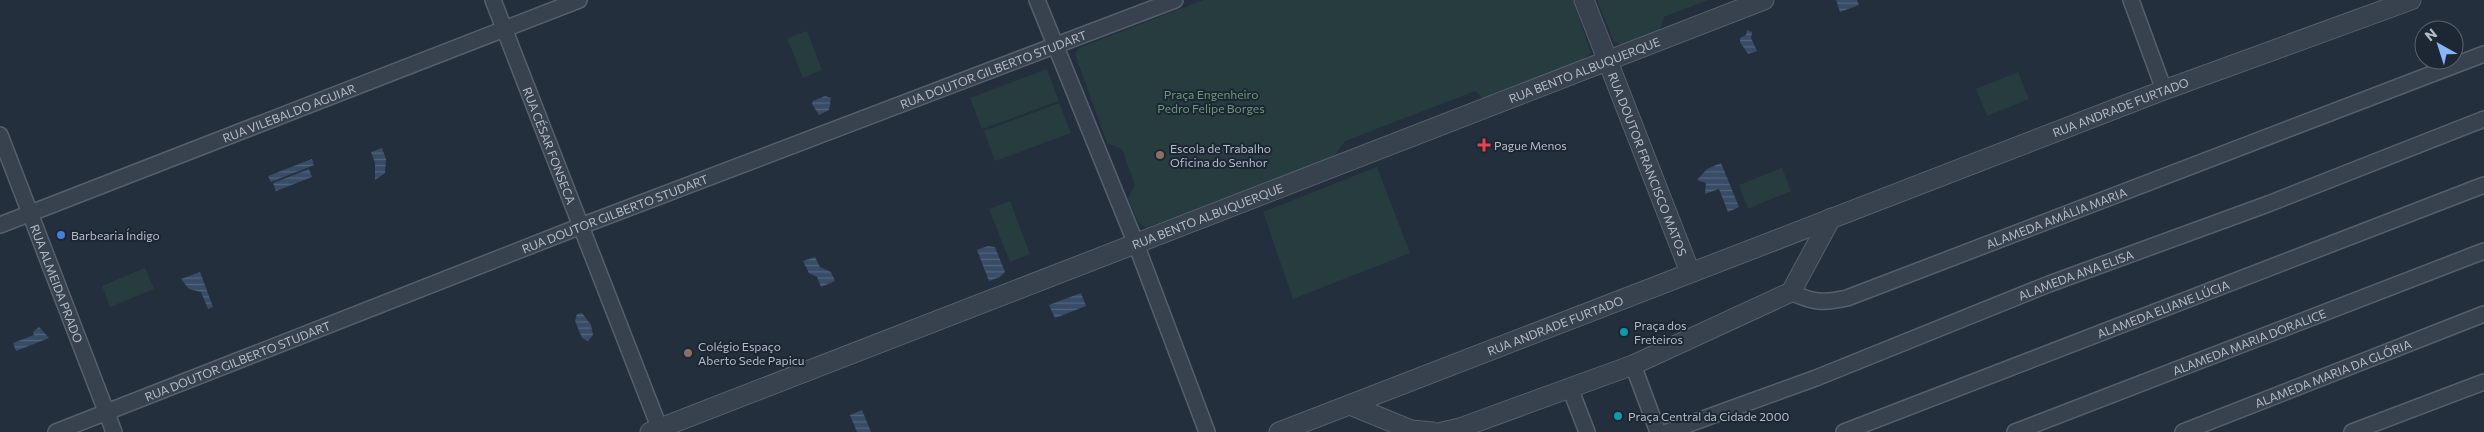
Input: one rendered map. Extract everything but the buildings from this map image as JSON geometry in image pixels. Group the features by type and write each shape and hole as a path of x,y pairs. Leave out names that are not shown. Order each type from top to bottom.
{"street":[{"name":"RUA CÉSAR FONSECA","path":"493,0 582,226 657,431"},
{"name":"RUA VILEBALDO AGUIAR","path":"0,225 579,0"},
{"path":"1037,0 1136,244 1207,432"},
{"name":"RUA DOUTOR GILBERTO STUDART","path":"56,432 582,226 1056,47 1175,0"},
{"name":"RUA DOUTOR FRANCISCO MATOS","path":"1584,0 1690,272"},
{"name":"RUA BENTO ALBUQUERQUE","path":"657,431 1764,0"},
{"path":"2130,0 2164,90"},
{"name":"RUA ANDRADE FURTADO","path":"1279,432 2164,90 2411,0"},
{"name":"ALAMEDA AMÁLIA MARIA","path":"1791,292 1808,301 1828,301 1847,298 2484,54"},
{"name":"ALAMEDA ANA ELISA","path":"1666,432 1816,378 2049,284 2268,204 2484,119"},
{"name":"RUA ALMEIDA PRADO","path":"0,135 114,432"},
{"name":"ALAMEDA ELIANE LÚCIA","path":"1844,432 2484,185"},
{"path":"1442,432 1460,428 1633,365 1791,292 1831,218"},
{"name":"ALAMEDA MARIA DORALICE","path":"2015,432 2484,251"},
{"name":"ALAMEDA MARIA DA GLÓRIA","path":"2183,432 2484,314"},
{"path":"1633,365 1658,432"},
{"path":"2352,432 2484,382"},
{"path":"1570,388 1587,432"},
{"path":"1350,405 1410,430 1432,432"}],"green space":[{"name":"Praça Engenheiro Pedro Felipe Borges","path":"1203,0 1573,0 1591,53 1582,61 1484,99 1475,91 1345,141 1333,158 1146,228 1138,222 1128,198 1135,185 1122,149 1107,143 1075,54 1079,48"},
{"path":"1597,0 1708,0 1664,17 1660,30 1622,45 1614,42"},
{"path":"807,31 822,70 803,78 787,38"},
{"path":"1047,69 1059,101 982,129 970,98"},
{"path":"2018,72 2029,99 1987,116 1976,89"},
{"path":"1059,103 1071,133 995,161 984,131"},
{"path":"1377,167 1410,253 1293,299 1263,212"},
{"path":"1782,168 1791,191 1748,209 1739,185"},
{"path":"1010,201 1030,254 1010,262 989,209"},
{"path":"145,268 154,289 110,307 102,286"}],"water":[{"path":"1836,0 1857,0 1859,5 1840,12"},
{"path":"1747,30 1752,32 1751,38 1757,51 1748,54 1740,42 1740,38 1746,35"},
{"path":"825,96 831,98 829,110 819,115 812,104 813,101"},
{"path":"382,148 386,159 385,173 375,180 375,163 371,152"},
{"path":"312,159 314,165 271,182 268,176"},
{"path":"1721,163 1739,207 1728,212 1719,189 1705,194 1706,183 1697,180 1707,169"},
{"path":"309,169 312,177 276,191 273,183"},
{"path":"988,246 995,247 1005,272 1000,277 989,281 977,250"},
{"path":"815,257 820,267 831,272 835,281 821,287 817,277 809,273 803,261"},
{"path":"200,272 213,307 208,309 201,292 189,289 181,279"},
{"path":"1081,293 1086,306 1055,318 1049,305"},
{"path":"582,313 591,325 593,335 588,341 582,338 575,321 577,314"},
{"path":"39,327 49,338 16,351 13,343 34,335 33,332"},
{"path":"862,410 871,432 857,432 850,415"}],"place":[{"name":"Pague Menos","path":"1484,145"},
{"name":"Escola de Trabalho Oficina do Senhor","path":"1160,155"},
{"name":"Barbearia Índigo","path":"61,235"},
{"name":"Praça dos Freteiros","path":"1624,332"},
{"name":"Colégio Espaço Aberto Sede Papicu","path":"688,353"},
{"name":"Praça Central da Cidade 2000","path":"1618,416"}]}
